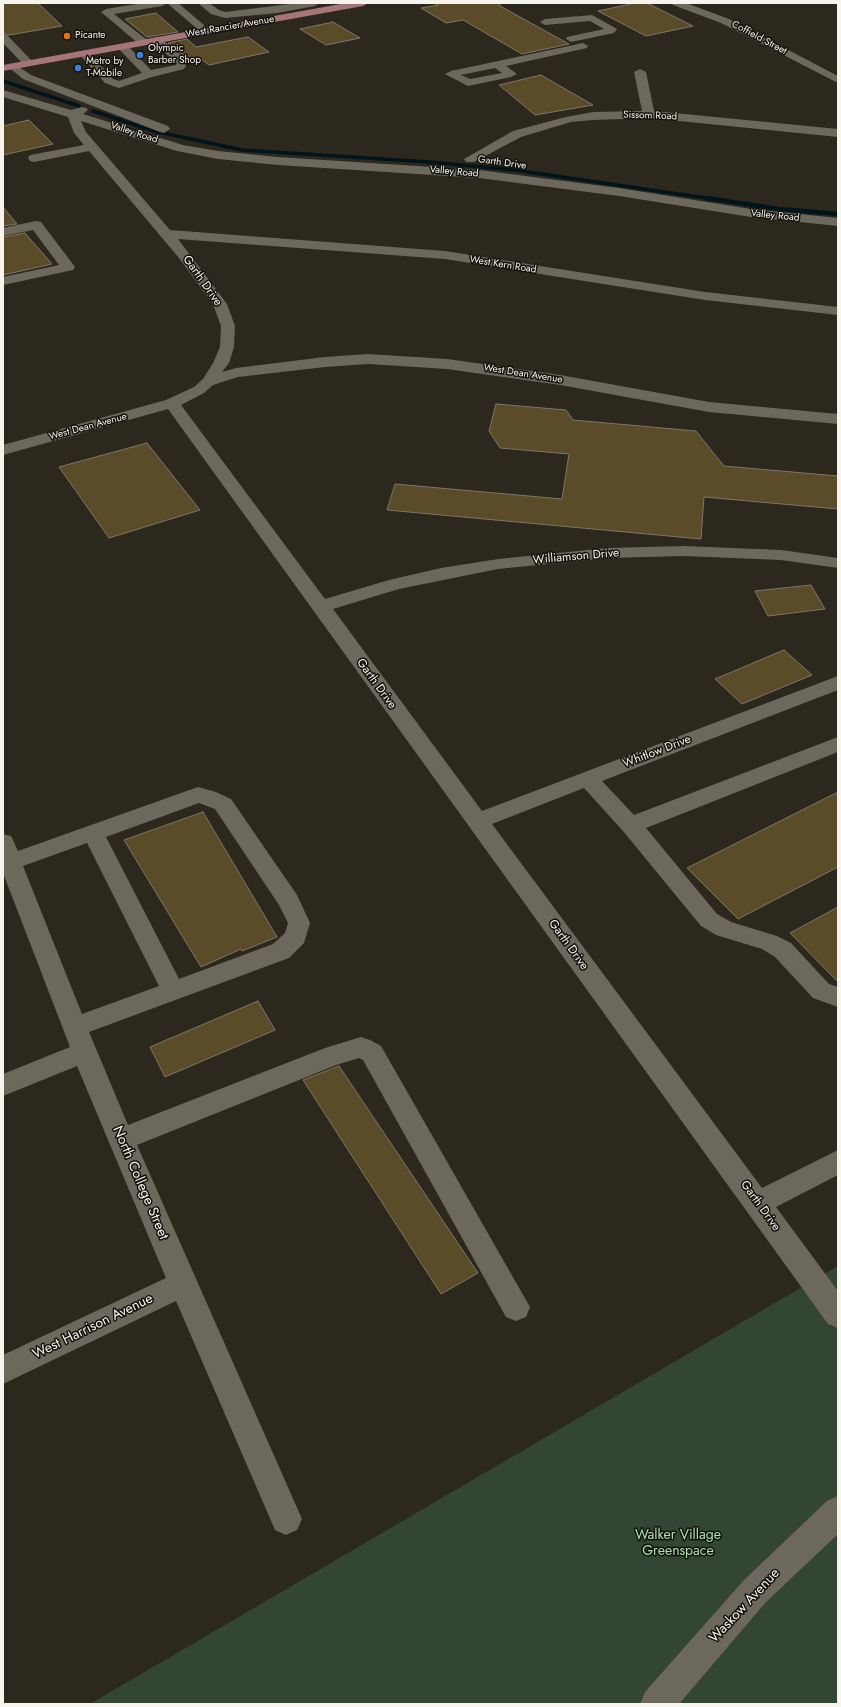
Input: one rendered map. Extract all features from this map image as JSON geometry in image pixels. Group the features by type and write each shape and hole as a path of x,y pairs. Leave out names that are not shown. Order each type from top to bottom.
{"main road":[{"name":"West Rancier Avenue","path":"8,67 286,17 345,4 363,3"}],"street":[{"path":"143,42 106,12 162,3"},
{"path":"175,5 202,3 215,12 225,15 277,10 311,3"},
{"path":"233,3 247,13"},
{"path":"269,3 286,17"},
{"name":"Coffield Street","path":"677,3 725,21 838,80"},
{"path":"175,5 206,31"},
{"path":"497,64 583,46 571,39 545,17 592,18 612,29 610,31 571,39"},
{"path":"3,37 28,63"},
{"path":"83,53 109,81 119,85 149,74 180,67 183,62 156,40"},
{"path":"122,46 149,74"},
{"path":"8,67 28,77 160,128 175,131"},
{"path":"640,72 649,114"},
{"path":"3,93 73,114 98,104"},
{"name":"Garth Drive","path":"73,114 80,133 184,255 220,304 228,326 227,347 221,363 208,382 199,390 172,403 838,1314"},
{"name":"Valley Road","path":"73,114 180,148 218,155 278,161 479,174 618,192 751,213 838,222"},
{"name":"Sissom Road","path":"470,159 518,134 570,120 593,116 649,114 838,133"},
{"path":"34,158 92,147"},
{"name":"Garth Drive","path":"456,158 494,162"},
{"path":"3,232 36,225 68,267 3,281"},
{"name":"West Kern Road","path":"165,234 445,255 704,296 838,311"},
{"name":"West Dean Avenue","path":"208,382 236,373 325,362 368,359 447,364 552,378 709,407 838,419"},
{"name":"West Dean Avenue","path":"3,450 172,403"},
{"name":"Williamson Drive","path":"320,607 395,584 441,574 498,564 608,553 684,551 781,556 838,562"},
{"name":"Whitlow Drive","path":"477,821 838,684"},
{"path":"631,825 838,744"},
{"path":"587,779 631,825 709,920 724,929 769,942 783,950 821,991 838,997"},
{"path":"6,856 93,833 198,795 209,797 223,804 290,901 299,922 296,938 281,951 75,1027"},
{"path":"93,833 173,991"},
{"name":"North College Street","path":"6,856 84,1052 182,1284 286,1519"},
{"path":"122,1139 334,1055 361,1047 372,1053 516,1307"},
{"path":"3,1085 84,1052"},
{"path":"758,1203 838,1162"},
{"name":"West Harrison Avenue","path":"3,1370 182,1284"},
{"name":"Waskow Avenue","path":"657,1704 755,1591 838,1512"}],"green space":[{"name":"Walker Village Greenspace","path":"838,1266 838,1704 90,1704"}],"building":[{"path":"3,3 38,3 62,26 9,35 3,33"},
{"path":"434,3 500,3 500,6 569,44 522,54 463,20 446,23 421,8 438,5"},
{"path":"635,3 647,3 693,26 646,36 598,11"},
{"path":"156,13 178,32 147,37 125,19"},
{"path":"333,22 360,38 326,45 300,29"},
{"path":"248,37 269,52 209,65 198,57 188,59 168,43 187,39 196,47"},
{"path":"541,75 593,105 535,115 499,85"},
{"path":"29,120 53,144 3,155 3,126"},
{"path":"3,207 17,224 3,226"},
{"path":"25,233 52,264 3,275 3,237"},
{"path":"496,404 566,410 573,420 696,431 724,466 838,476 838,509 704,497 701,539 387,510 395,484 562,499 569,454 500,448 489,431"},
{"path":"147,443 200,510 109,538 59,467"},
{"path":"811,585 825,609 768,616 755,591"},
{"path":"784,650 812,675 742,704 715,679"},
{"path":"838,792 838,867 738,919 687,868"},
{"path":"203,812 277,937 242,951 241,949 201,967 124,840"},
{"path":"838,907 838,982 790,933"},
{"path":"258,1001 275,1030 165,1077 150,1047"},
{"path":"339,1066 478,1273 441,1294 303,1080"}],"waterway":[{"path":"3,81 79,106"},
{"path":"93,111 154,131 242,150 429,162 514,170 713,199"},
{"path":"706,198 779,209 838,214"}],"place":[{"name":"Picante","path":"67,36"},
{"name":"Olympic Barber Shop","path":"140,55"},
{"name":"Metro by T-Mobile","path":"78,68"}]}
